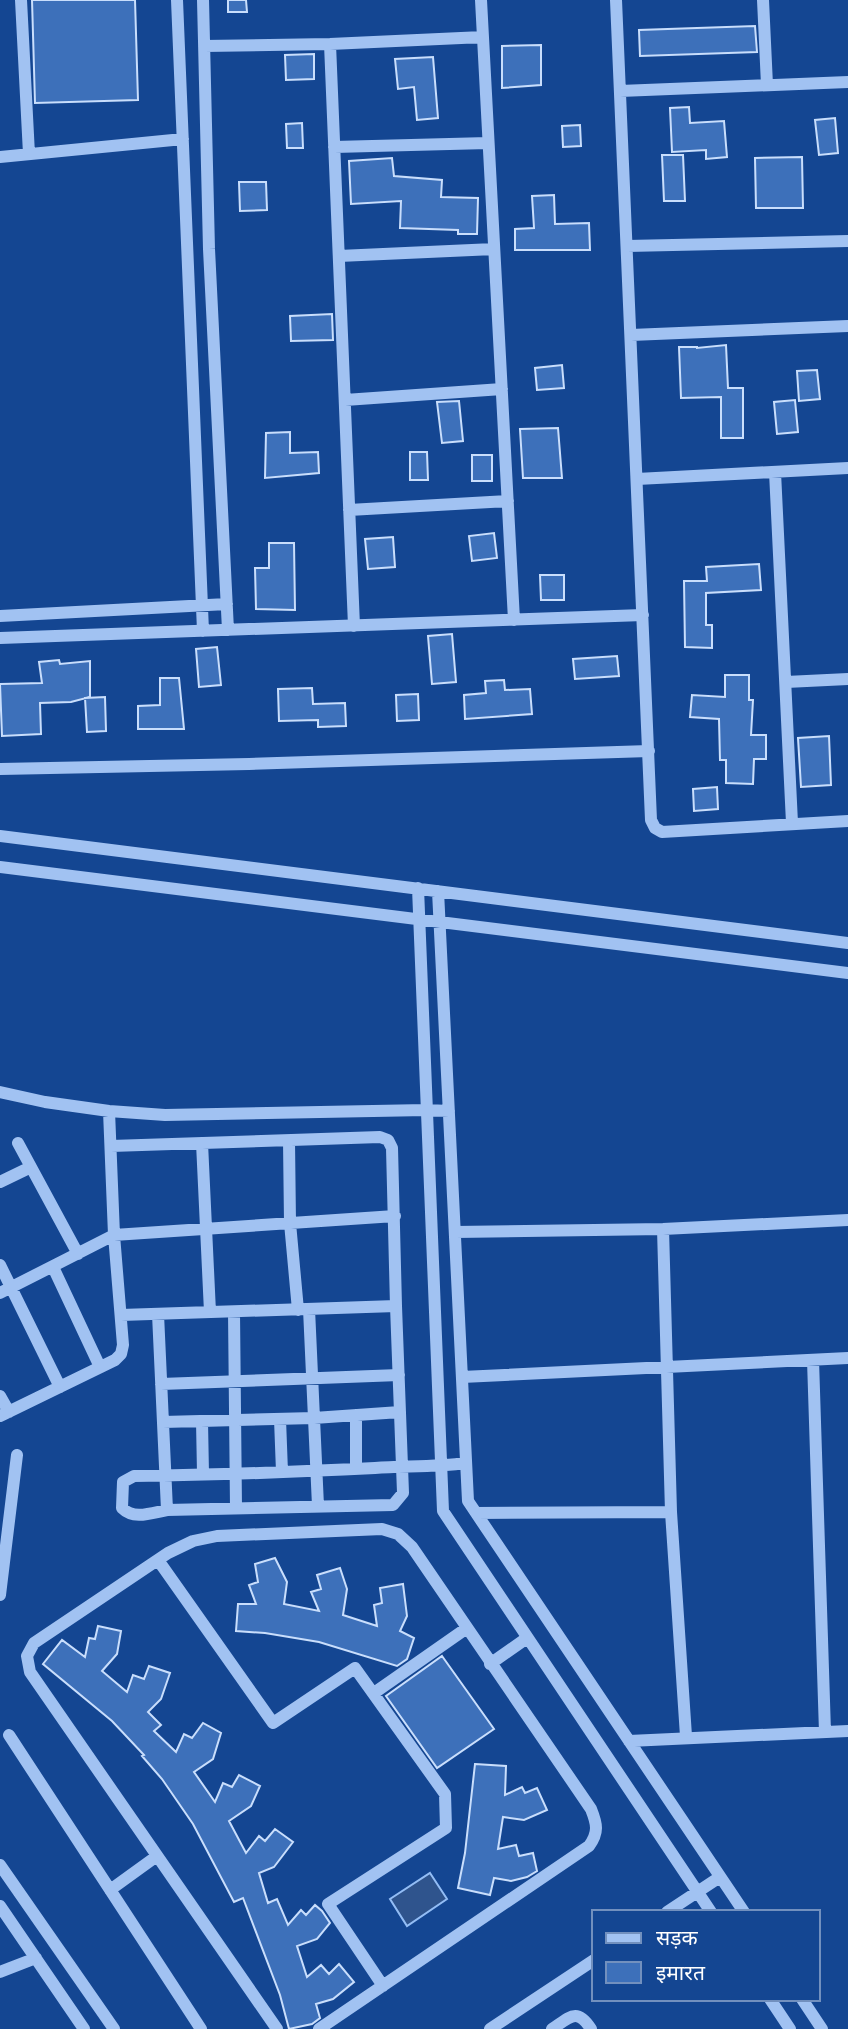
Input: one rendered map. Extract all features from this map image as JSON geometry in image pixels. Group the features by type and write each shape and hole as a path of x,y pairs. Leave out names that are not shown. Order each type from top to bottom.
{"street":[{"path":"21,0 29,154"},
{"path":"177,0 203,631"},
{"path":"203,0 209,249 228,630"},
{"path":"481,0 514,620"},
{"path":"616,0 651,820 655,828 662,832 848,821"},
{"path":"762,0 766,85"},
{"path":"204,46 483,37"},
{"path":"330,44 354,626"},
{"path":"620,91 848,82"},
{"path":"182,109 205,109"},
{"path":"0,158 183,139"},
{"path":"334,147 488,143"},
{"path":"627,246 848,241"},
{"path":"339,257 494,249"},
{"path":"631,335 848,327"},
{"path":"345,400 502,389"},
{"path":"637,479 848,468"},
{"path":"775,472 792,823"},
{"path":"349,510 508,501"},
{"path":"0,616 227,604"},
{"path":"0,638 643,615"},
{"path":"786,681 848,678"},
{"path":"0,769 649,751"},
{"path":"0,836 848,943"},
{"path":"0,867 848,973"},
{"path":"418,888 443,1511 710,1910"},
{"path":"438,891 468,1501 743,1910"},
{"path":"0,1091 45,1102 165,1115 449,1111"},
{"path":"0,1396 5,1414 121,1354 123,1345 114,1236 109,1111"},
{"path":"111,1146 380,1136 388,1140 392,1148 396,1306 399,1375 400,1412 402,1466 403,1493 393,1505 167,1510 135,1516 128,1514 122,1508 121,1488 128,1478 165,1475 235,1474 402,1466 440,1466 466,1463"},
{"path":"289,1141 290,1223 312,1378 318,1506"},
{"path":"18,1143 78,1254"},
{"path":"202,1143 210,1312"},
{"path":"0,1182 31,1167"},
{"path":"5,1290 114,1236 395,1216"},
{"path":"455,1232 663,1229 848,1220"},
{"path":"663,1229 671,1512 686,1737"},
{"path":"0,1265 5,1290 60,1387"},
{"path":"53,1267 100,1367"},
{"path":"121,1315 396,1306"},
{"path":"233,1312 236,1508"},
{"path":"158,1314 167,1510"},
{"path":"462,1377 848,1358"},
{"path":"813,1360 825,1732"},
{"path":"161,1384 399,1375"},
{"path":"163,1422 314,1418 400,1412"},
{"path":"356,1415 356,1469"},
{"path":"279,1419 282,1472"},
{"path":"202,1421 203,1474"},
{"path":"0,1595 17,1455"},
{"path":"476,1513 671,1512"},
{"path":"277,2029 30,1672 27,1656 34,1643 158,1560 192,1541 217,1536 382,1529 398,1534 412,1547 591,1809 597,1823 597,1835 589,1846 319,2029"},
{"path":"158,1560 273,1723 355,1668 445,1794 446,1828 328,1904 383,1986"},
{"path":"374,1693 467,1628"},
{"path":"490,1664 527,1638"},
{"path":"629,1741 848,1731"},
{"path":"9,1735 201,2029"},
{"path":"110,1890 157,1856"},
{"path":"0,1865 114,2029"},
{"path":"670,1910 720,1877"},
{"path":"0,1906 84,2029"},
{"path":"0,1972 36,1958"},
{"path":"491,2029 592,1961"},
{"path":"771,2001 790,2029"},
{"path":"803,2001 822,2029"},
{"path":"552,2029 570,2016 578,2015 585,2019 591,2029"}],"water":[{"path":"430,1873 447,1899 407,1926 390,1899"}],"building":[{"path":"32,0 135,0 138,100 35,103"},
{"path":"228,0 246,0 247,12 228,12"},
{"path":"755,26 757,52 640,56 639,30"},
{"path":"541,45 541,85 502,88 502,46"},
{"path":"314,54 314,79 286,80 285,55"},
{"path":"433,57 438,118 417,120 414,87 398,89 395,59"},
{"path":"689,107 690,123 724,121 727,157 706,159 706,150 672,152 670,108"},
{"path":"835,118 838,153 819,155 815,120"},
{"path":"302,123 303,148 287,148 286,124"},
{"path":"580,125 581,146 563,147 562,126"},
{"path":"662,155 683,155 685,201 664,201"},
{"path":"802,157 803,208 756,208 755,158"},
{"path":"392,158 394,176 442,180 441,197 478,198 477,234 458,234 458,230 400,228 401,201 351,204 349,161"},
{"path":"239,182 266,182 267,210 240,211"},
{"path":"554,195 555,224 589,223 590,250 515,250 515,229 534,228 532,196"},
{"path":"332,314 333,340 291,341 290,316"},
{"path":"726,345 728,388 743,388 743,438 721,438 721,397 681,398 679,347"},
{"path":"562,365 564,388 537,390 535,368"},
{"path":"817,370 820,399 799,401 797,371"},
{"path":"795,400 798,432 777,434 774,402"},
{"path":"459,401 463,441 442,443 437,402"},
{"path":"558,428 562,478 523,478 520,429"},
{"path":"290,432 290,453 318,452 319,473 265,478 266,433"},
{"path":"410,452 427,452 428,480 410,480"},
{"path":"472,455 492,455 492,481 472,481"},
{"path":"494,533 497,558 472,561 469,536"},
{"path":"393,537 395,567 368,569 365,539"},
{"path":"269,543 294,543 295,610 256,609 255,568 269,568"},
{"path":"759,564 761,590 706,593 706,625 712,625 712,648 685,647 684,581 707,581 706,567"},
{"path":"540,575 564,575 564,600 541,600"},
{"path":"452,634 456,682 432,684 428,636"},
{"path":"217,647 221,685 199,687 196,649"},
{"path":"617,656 619,676 575,679 573,659"},
{"path":"59,660 60,664 90,661 90,697 71,702 40,703 41,734 2,736 0,684 42,683 39,662"},
{"path":"725,675 749,675 749,700 753,700 751,735 766,735 766,759 754,759 753,784 726,783 726,760 720,760 719,719 690,717 692,695 725,697"},
{"path":"160,678 179,678 184,729 138,729 138,706 160,705"},
{"path":"504,680 505,690 530,689 532,714 465,719 464,695 486,693 485,681"},
{"path":"312,688 313,704 345,703 346,726 318,727 318,720 279,721 278,689"},
{"path":"418,694 419,720 397,721 396,695"},
{"path":"105,697 106,731 87,732 85,698"},
{"path":"829,736 831,785 801,787 798,738"},
{"path":"717,787 718,809 694,811 693,789"},
{"path":"275,1558 287,1582 284,1604 319,1611 311,1592 321,1589 317,1575 340,1568 347,1589 343,1615 377,1626 374,1605 382,1603 380,1588 403,1584 407,1616 400,1631 414,1638 407,1659 397,1666 319,1642 236,1631 238,1604 256,1604 249,1585 258,1582 255,1564"},
{"path":"98,1626 121,1631 117,1654 102,1671 127,1692 133,1675 144,1679 149,1666 170,1673 161,1699 148,1712 161,1725 154,1731 176,1752 184,1734 192,1738 203,1723 221,1733 213,1759 194,1772 215,1802 223,1783 232,1787 239,1775 260,1786 251,1806 229,1821 246,1853 259,1836 265,1841 275,1829 293,1842 274,1867 259,1873 268,1903 277,1899 288,1925 301,1910 306,1915 315,1905 322,1911 330,1923 317,1939 297,1946 307,1977 321,1965 329,1974 339,1964 354,1982 333,1999 316,2004 320,2018 312,2024 289,2029 280,1995 243,1898 234,1902 193,1824 162,1779 112,1721 43,1664 62,1640 85,1657 89,1638 95,1639"},
{"path":"442,1656 494,1729 437,1768 386,1696"},
{"path":"475,1764 506,1766 505,1795 522,1787 525,1793 537,1788 547,1810 524,1820 503,1817 498,1849 516,1845 519,1856 533,1853 537,1871 511,1881 494,1878 490,1895 458,1888 465,1853"}]}
